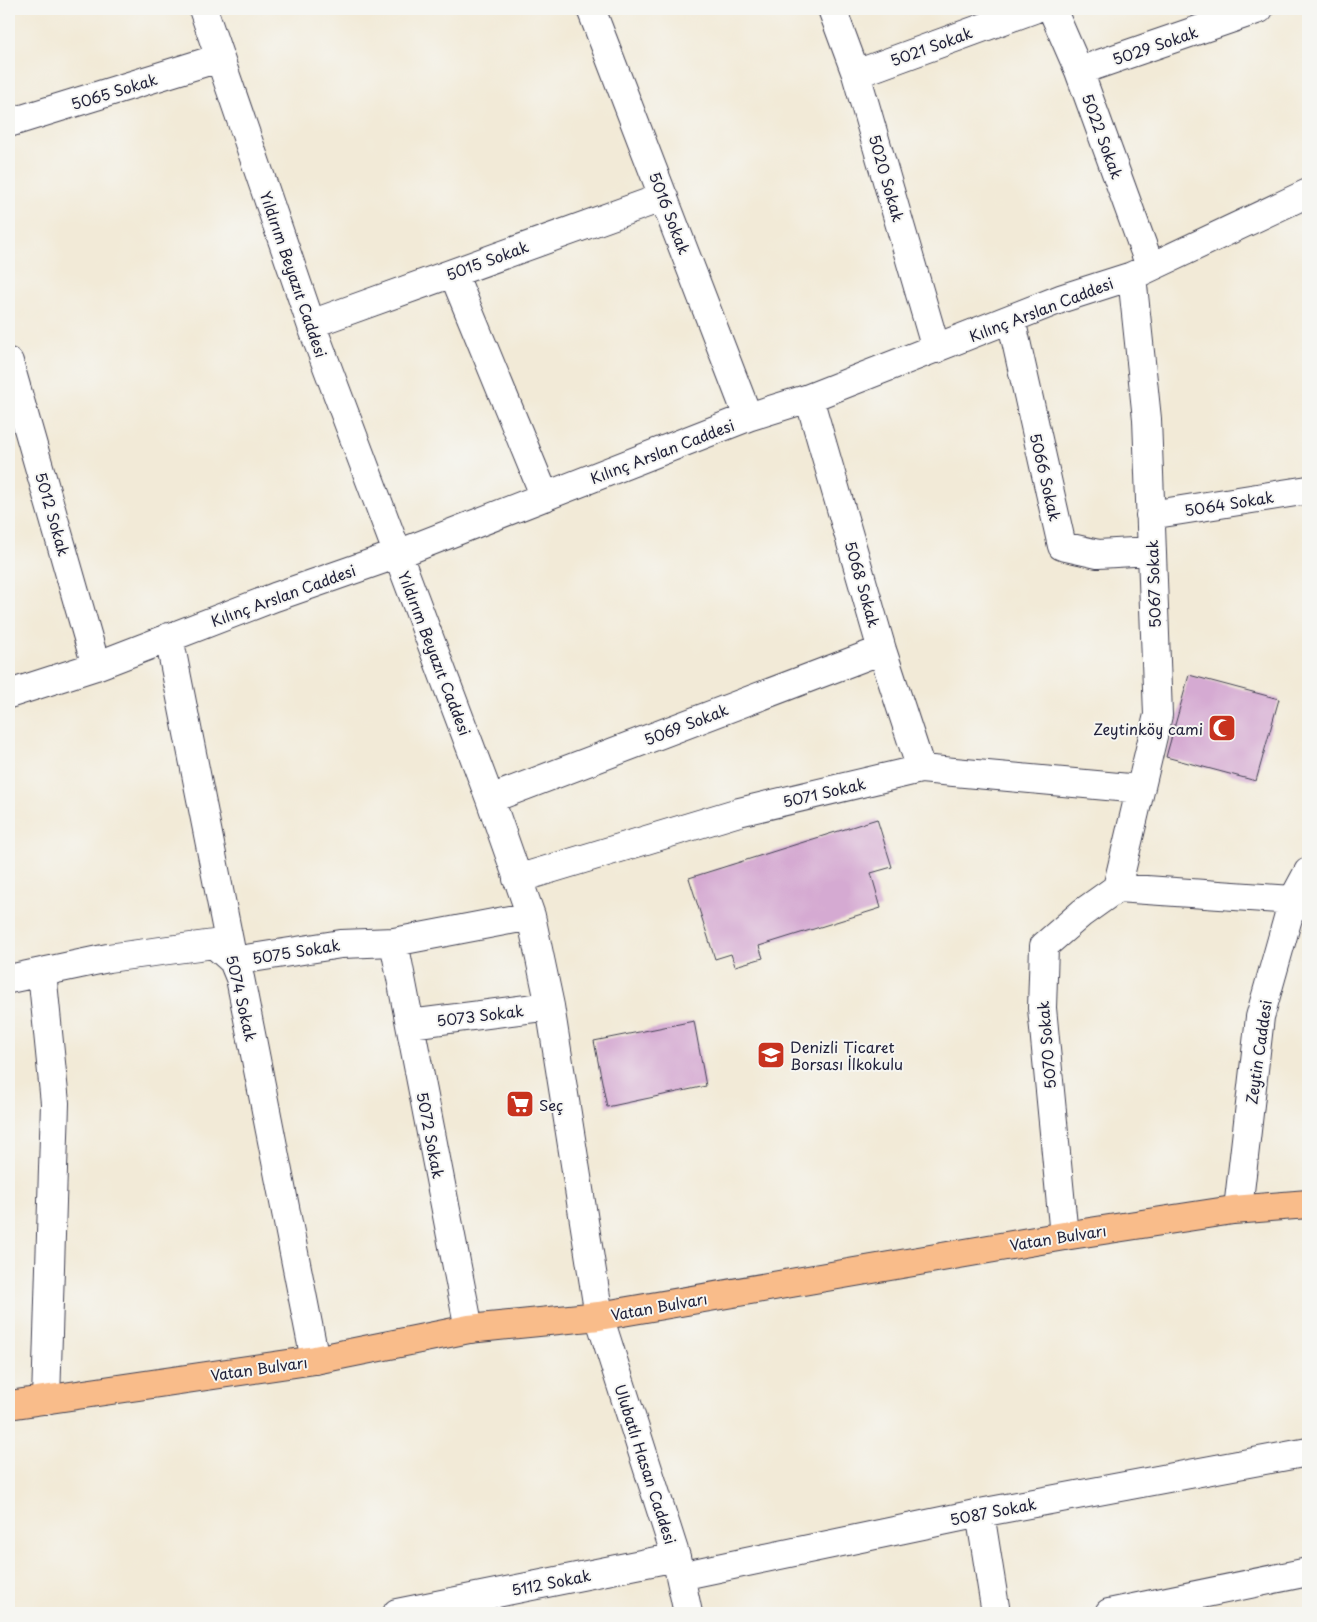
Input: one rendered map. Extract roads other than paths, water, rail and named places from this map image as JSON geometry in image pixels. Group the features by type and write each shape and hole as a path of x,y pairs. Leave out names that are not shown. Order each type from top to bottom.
{"main road":[{"name":"Vatan Bulvarı","path":"9,1405 315,1360 469,1329 599,1316 1064,1236 1238,1210 1308,1204"}],"street":[{"name":"Yıldırım Beyazıt Caddesi","path":"203,9 311,324 490,799 531,916 550,1006 599,1316"},
{"name":"5016 Sokak","path":"592,9 748,417"},
{"name":"5020 Sokak","path":"832,9 856,74 936,349"},
{"name":"5021 Sokak","path":"856,74 1034,9"},
{"name":"5022 Sokak","path":"1052,9 1079,71 1141,271"},
{"name":"5029 Sokak","path":"1079,71 1259,9"},
{"name":"5065 Sokak","path":"9,123 219,58"},
{"name":"Kılınç Arslan Caddesi","path":"9,694 96,666 398,554 748,417 809,398 1063,298 1141,271 1308,193"},
{"name":"5015 Sokak","path":"311,324 664,197"},
{"name":"5067 Sokak","path":"1117,888 1158,715 1141,271"},
{"path":"453,273 545,497"},
{"name":"5066 Sokak","path":"1011,319 1062,546 1098,554 1151,551"},
{"name":"5012 Sokak","path":"9,362 96,666"},
{"name":"5068 Sokak","path":"809,398 882,650 921,769"},
{"name":"5064 Sokak","path":"1150,515 1308,490"},
{"name":"5074 Sokak","path":"170,637 234,961 240,978 315,1360"},
{"name":"5069 Sokak","path":"490,799 882,650"},
{"name":"5071 Sokak","path":"517,879 740,812 921,769 1140,789"},
{"name":"Zeytin Caddesi","path":"1238,1210 1260,1017 1300,904 1308,872"},
{"path":"1117,888 1300,904"},
{"name":"5070 Sokak","path":"1064,1236 1042,1008 1044,946 1082,913 1117,888"},
{"name":"5075 Sokak","path":"9,979 108,958 214,944 234,961 341,944 394,942 531,916"},
{"name":"5072 Sokak","path":"394,942 469,1329"},
{"path":"42,972 55,1103 46,1400"},
{"name":"5073 Sokak","path":"410,1024 550,1006"},
{"name":"Ulubatlı Hasan Caddesi","path":"599,1316 678,1567 688,1613"},
{"name":"5087 Sokak","path":"678,1567 1308,1452"},
{"path":"980,1513 996,1613"},
{"name":"5112 Sokak","path":"397,1613 445,1608 678,1567"},
{"path":"1109,1613 1308,1572"}],"place":[{"name":"Zeytinköy cami","path":"1222,728"},
{"name":"Denizli Ticaret Borsası İlkokulu","path":"771,1055"},
{"name":"Seç","path":"520,1104"}]}
